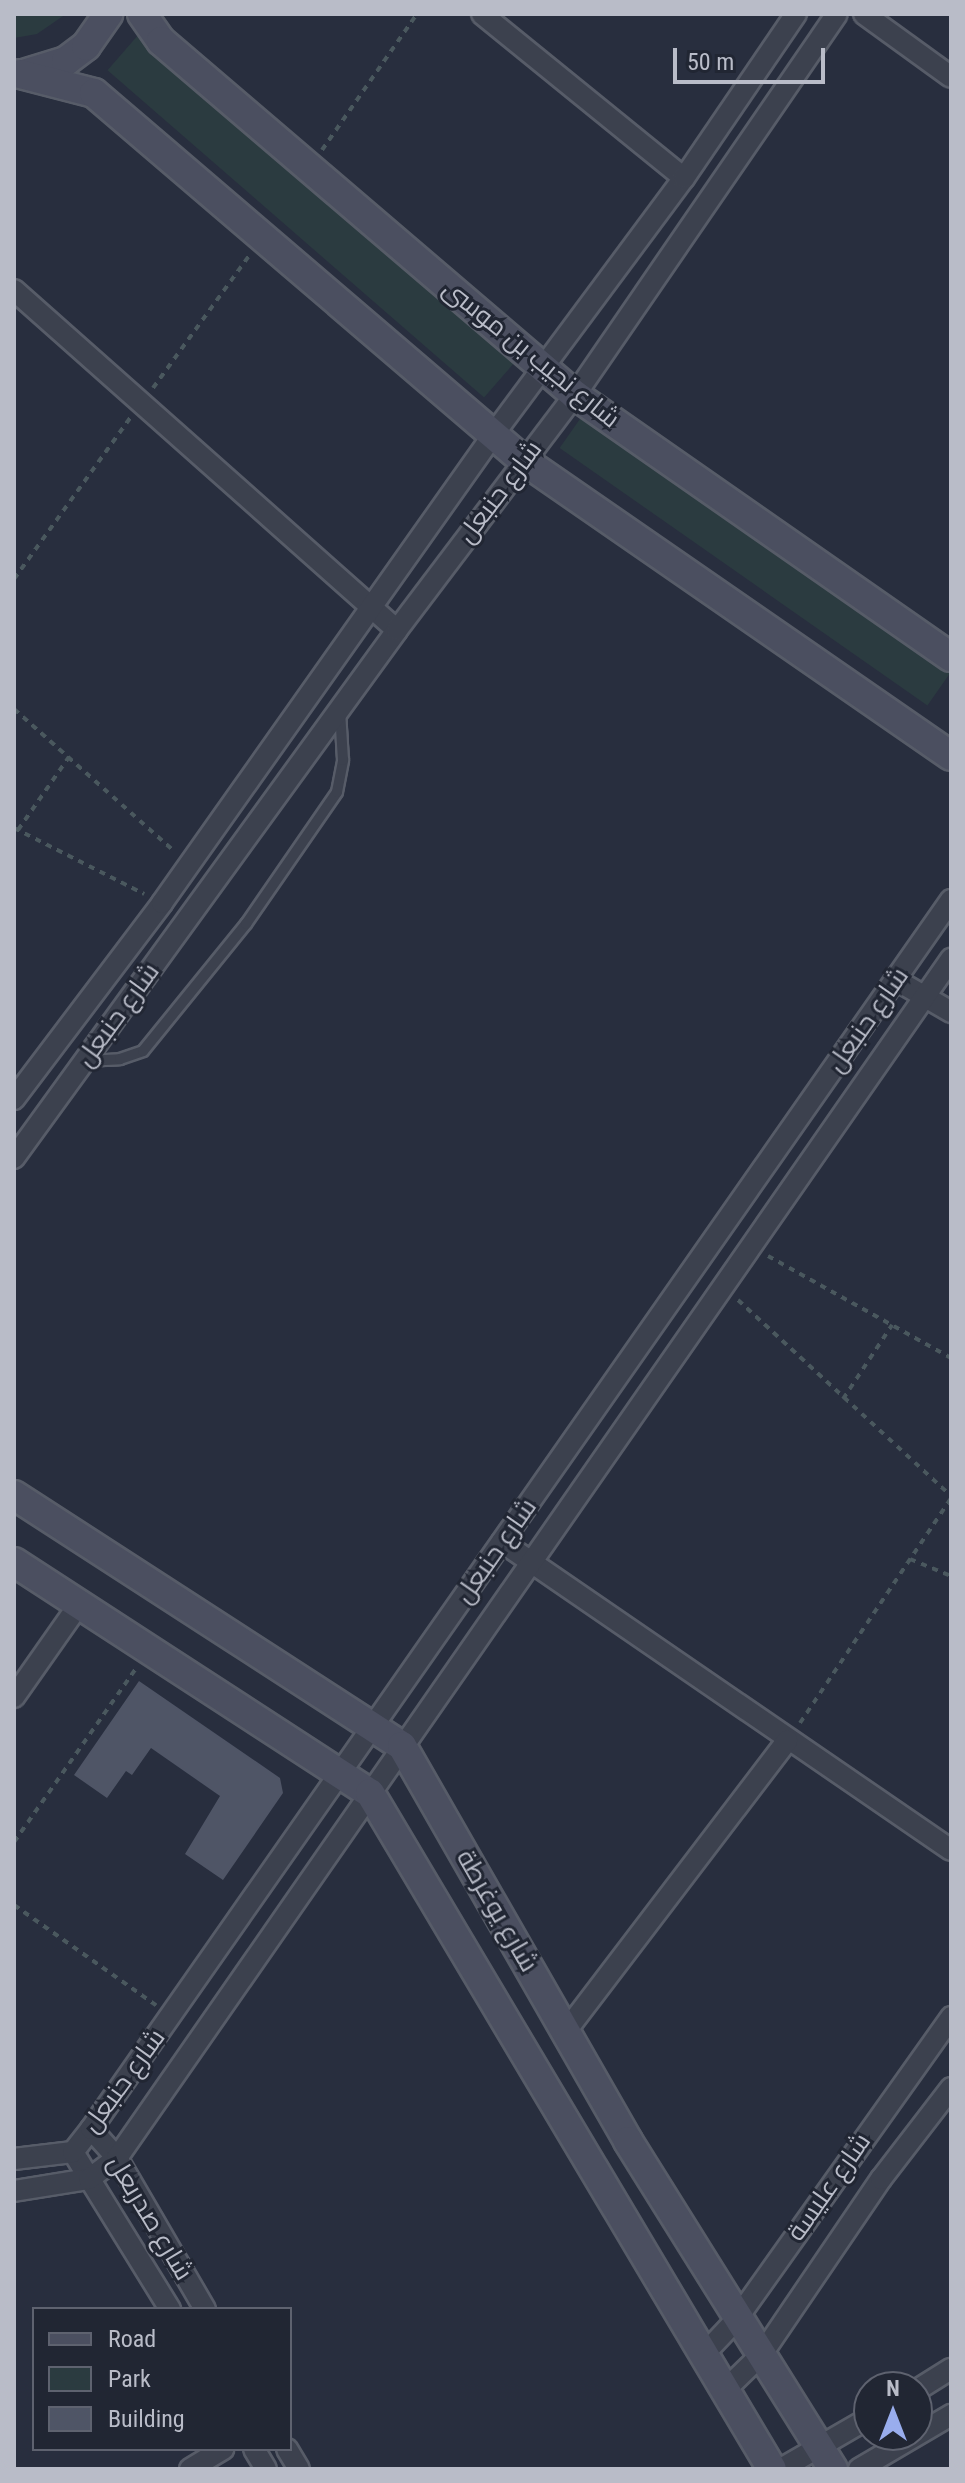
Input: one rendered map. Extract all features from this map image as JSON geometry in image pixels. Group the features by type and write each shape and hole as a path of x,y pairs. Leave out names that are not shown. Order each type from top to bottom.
{"street":[{"path":"17,74 66,61 86,46 108,14"},
{"name":"شارع نجيب بن موسى","path":"142,14 161,41 575,395 951,657"},
{"path":"482,14 684,178"},
{"name":"شارع حنبعل","path":"14,1099 162,903 493,435 684,178 796,14"},
{"name":"شارع حنبعل","path":"14,1158 397,630 575,395 837,14"},
{"path":"864,14 951,77"},
{"path":"17,74 94,93 287,253 523,460 951,756"},
{"path":"14,290 397,630"},
{"name":"شارع حنبعل","path":"14,2159 73,2152 91,2129 951,900"},
{"name":"شارع حنبعل","path":"14,2191 89,2179 117,2158 529,1561 951,959"},
{"path":"896,980 951,1012"},
{"name":"شارع يوغرطة","path":"14,1495 373,1722 402,1746 736,2320 762,2354 826,2458"},
{"path":"502,1542 787,1741 951,1850"},
{"name":"شارع يوغرطة","path":"14,1562 78,1606 340,1770 370,1793 619,2220 772,2469"},
{"path":"14,1697 78,1606"},
{"path":"566,2031 787,1741"},
{"name":"شارع عليسة","path":"704,2354 736,2320 944,2038 951,2017"},
{"name":"شارع عليسة","path":"725,2390 762,2354 881,2179 951,2088"},
{"name":"شارع صدربعل","path":"91,2129 117,2158 204,2307"},
{"name":"شارع صدربعل","path":"73,2152 169,2307"},
{"path":"933,2380 951,2369"},
{"path":"859,2469 951,2415"},
{"path":"781,2469 826,2458 853,2433"},
{"path":"190,2469 220,2451"},
{"path":"255,2451 266,2469"},
{"path":"288,2451 299,2469"}],"lane":[{"path":"84,1061 120,1059 143,1051 246,924 337,792 343,760 340,708"}],"path":[{"path":"309,169 417,14"},
{"path":"14,709 189,864"},
{"path":"69,757 16,829 162,903"},
{"path":"752,1247 951,1358"},
{"path":"724,1286 951,1497 787,1741"},
{"path":"843,1399 892,1325"},
{"path":"910,1559 951,1576"},
{"path":"14,1842 150,1649"},
{"path":"14,1905 171,2015"}],"green space":[{"path":"14,14 66,14 37,34 14,38"},
{"path":"139,34 516,361 484,398 108,70"},
{"path":"582,416 950,674 927,705 560,448"}],"building":[{"path":"139,1681 280,1778 283,1793 223,1880 185,1854 220,1796 151,1748 132,1775 126,1771 107,1798 74,1775"}]}
